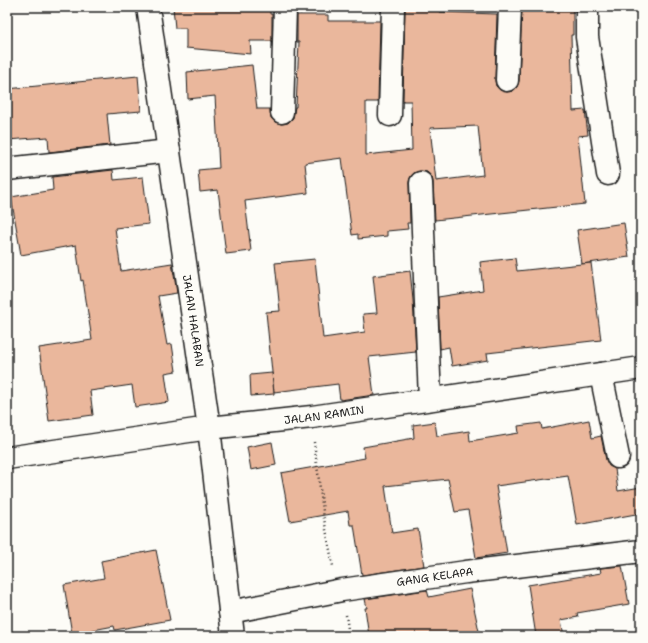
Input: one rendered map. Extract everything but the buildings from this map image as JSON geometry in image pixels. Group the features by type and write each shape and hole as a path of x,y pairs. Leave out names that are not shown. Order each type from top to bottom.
{"street":[{"name":"JALAN HALABAN","path":"148,7 209,428 233,636"},
{"path":"282,112 285,7"},
{"path":"390,115 393,7"},
{"path":"507,80 510,7"},
{"path":"587,7 587,36 608,174"},
{"path":"7,168 169,151"},
{"path":"420,183 430,399"},
{"name":"JALAN RAMIN","path":"7,458 209,428 312,417 641,368"},
{"path":"601,374 618,457"},
{"name":"GANG KELAPA","path":"230,612 342,590 466,572 641,552"}],"path":[{"path":"312,417 324,519 333,567 342,590"}]}
